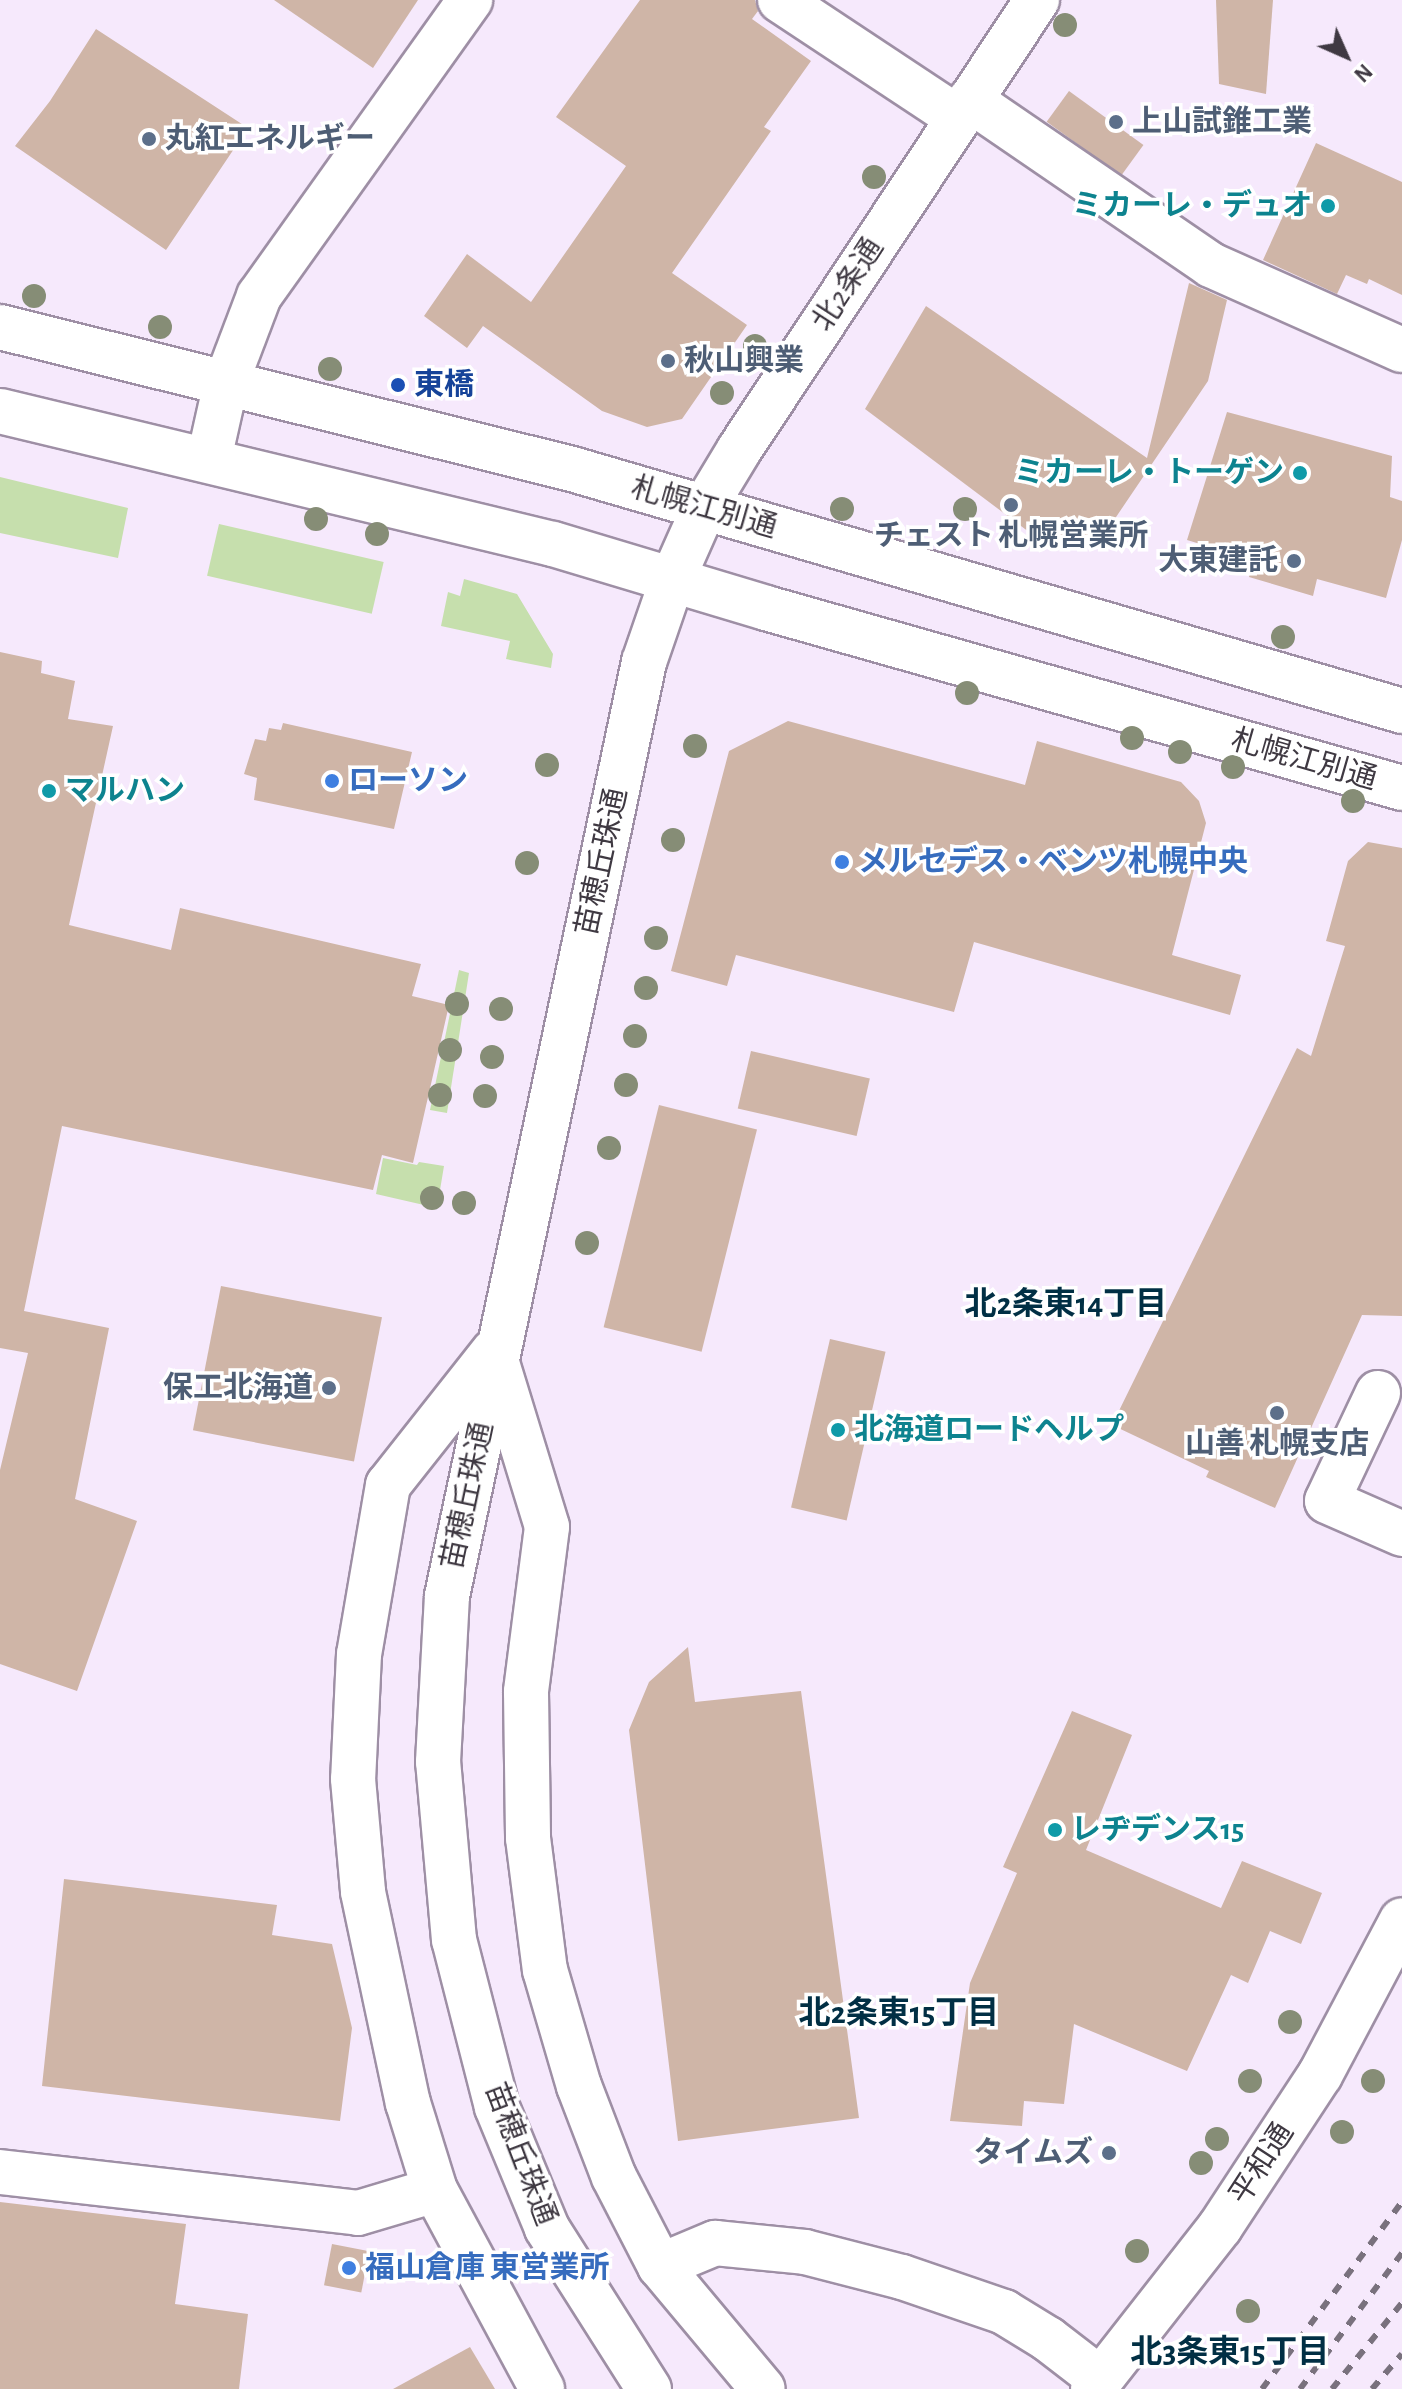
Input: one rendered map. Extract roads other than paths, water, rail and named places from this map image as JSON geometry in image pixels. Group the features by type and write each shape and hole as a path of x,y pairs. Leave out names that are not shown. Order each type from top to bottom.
{"street":[{"path":"209,459 226,383 259,296 470,0"},
{"path":"780,0 964,109 1211,265 1402,350"},
{"name":"北2条通","path":"673,578 704,508 1037,0"},
{"name":"札幌江別通","path":"0,327 572,469 1402,711"},
{"name":"札幌江別通","path":"0,411 553,544 766,608 1402,788"},
{"name":"苗穂丘珠通","path":"649,2389 547,2228 497,2107 454,1940 438,1762 447,1596 644,662 673,578"},
{"path":"497,1353 388,1485 359,1654 353,1779 363,1892 408,2103 435,2190 542,2389"},
{"path":"497,1353 547,1527 526,1692 528,1838 545,1970 584,2099 614,2177 660,2266 763,2389"},
{"path":"1378,1393 1327,1501 1402,1534"},
{"name":"平和通","path":"1096,2384 1220,2227 1320,2075 1402,1920"},
{"path":"0,2172 358,2213 435,2190"},
{"path":"660,2266 715,2243 805,2252 875,2270 1004,2312 1048,2339 1096,2384"}],"railway":[{"path":"1262,2389 1402,2202"},
{"path":"1300,2389 1402,2253"},
{"path":"1332,2389 1402,2303"},
{"path":"1372,2389 1402,2354"}],"place":[{"name":"上山試錐工業","path":"1116,122"},
{"name":"丸紅エネルギー","path":"149,139"},
{"name":"ミカーレ・デュオ","path":"1328,206"},
{"name":"秋山興業","path":"668,361"},
{"name":"東橋","path":"398,385"},
{"name":"ミカーレ・トーゲン","path":"1300,473"},
{"name":"チェスト 札幌営業所","path":"1011,505"},
{"name":"大東建託","path":"1294,561"},
{"name":"ローソン","path":"332,781"},
{"name":"マルハン","path":"49,791"},
{"name":"メルセデス・ベンツ札幌中央","path":"842,862"},
{"name":"保工北海道","path":"329,1388"},
{"name":"山善 札幌支店","path":"1277,1413"},
{"name":"北海道ロードヘルプ","path":"838,1430"},
{"name":"レヂデンス15","path":"1055,1830"},
{"name":"タイムズ","path":"1109,2153"},
{"name":"福山倉庫 東営業所","path":"349,2268"}],"district":[{"name":"北2条東14丁目","path":"1066,1304"},
{"name":"北2条東15丁目","path":"899,2013"},
{"name":"北3条東15丁目","path":"1230,2352"}]}
